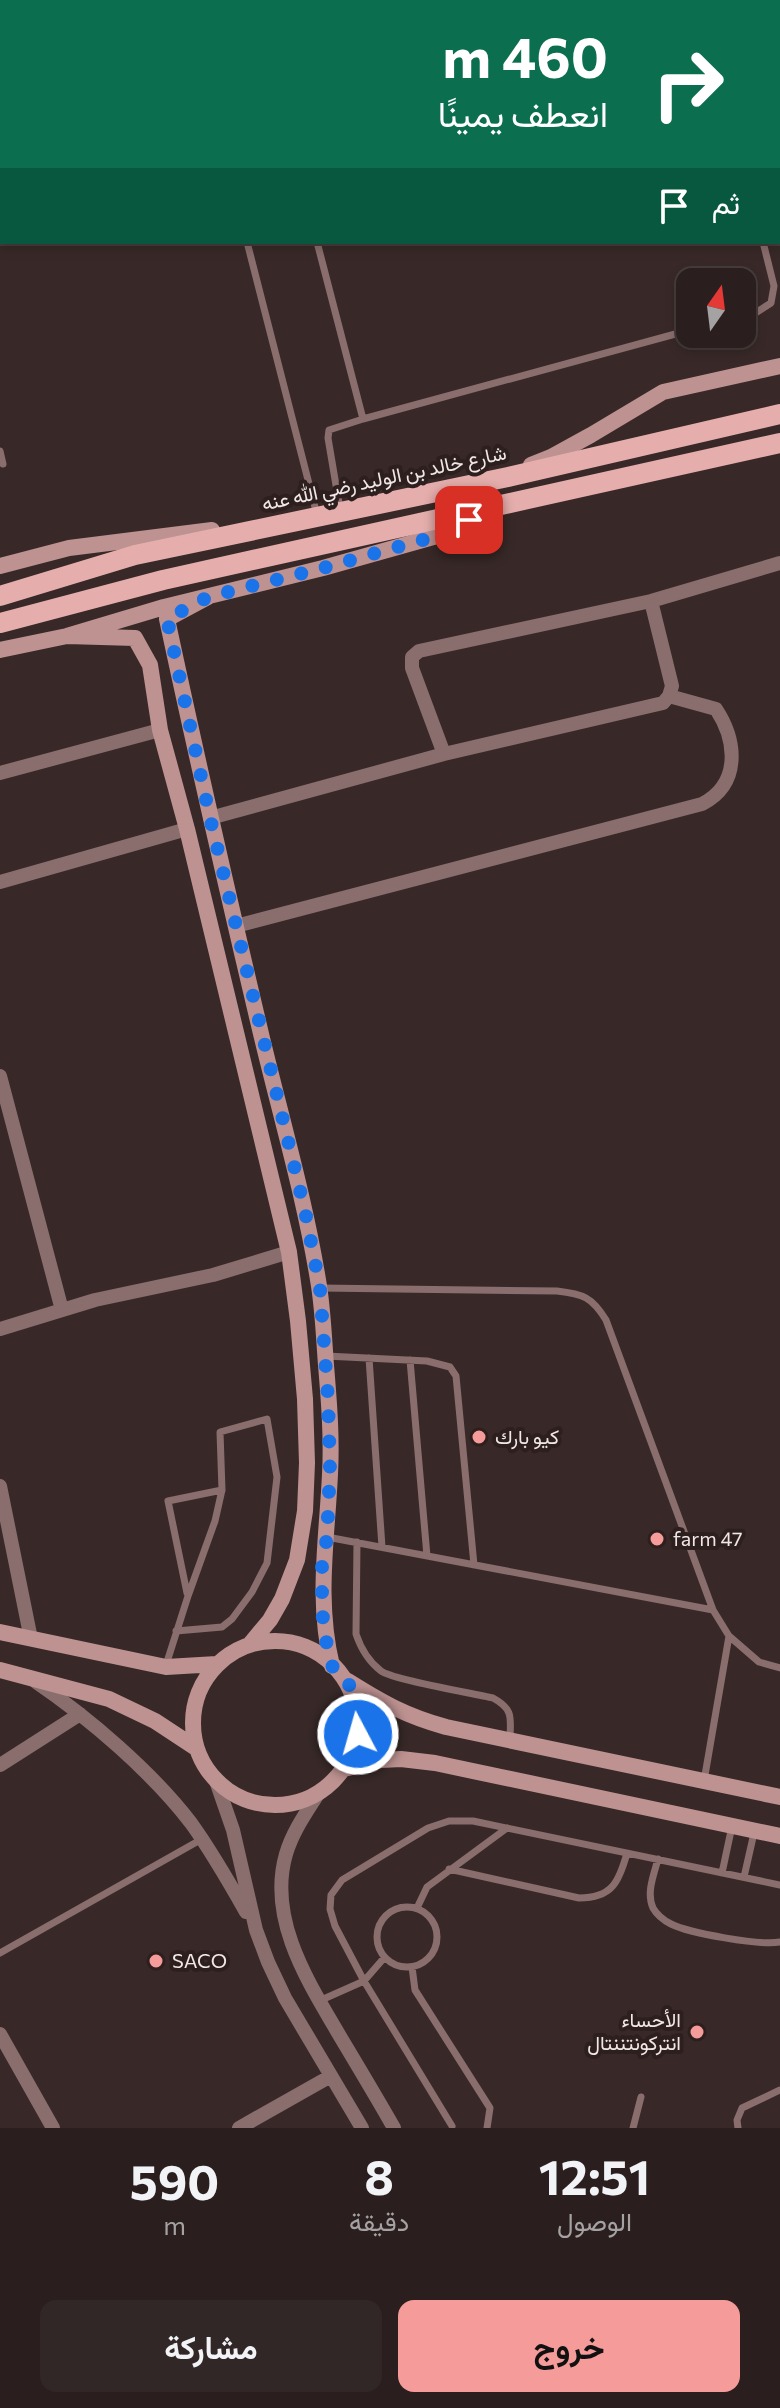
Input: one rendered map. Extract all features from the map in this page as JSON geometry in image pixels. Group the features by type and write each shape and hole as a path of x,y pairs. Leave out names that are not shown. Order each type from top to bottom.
{"main road":[{"name":"شارع خالد بن الوليد رضي الله عنه","path":"0,596 135,555 508,477 780,414"},
{"path":"0,623 163,580 780,443"}],"street":[{"path":"508,477 663,392 780,366"},
{"path":"0,650 67,636 164,607 444,534 494,507"},
{"path":"0,566 69,548 314,518"},
{"path":"444,754 412,668 412,657 419,651 651,601 780,563"},
{"path":"208,597 167,619 210,818 305,1211 320,1288 330,1468 327,1537 322,1567 322,1610 332,1666"},
{"path":"210,818 444,754 663,703 672,686 651,601"},
{"path":"67,636 135,638 150,665 160,730 187,829 289,1252 305,1399 305,1511 297,1560 282,1599 250,1644"},
{"path":"236,926 687,808 714,798 729,778 732,747 726,724 716,709 669,696"},
{"path":"0,773 160,730"},
{"path":"0,882 187,829"},
{"path":"0,1076 62,1310"},
{"path":"0,1329 95,1300 213,1275 289,1252"},
{"path":"0,1486 31,1639"},
{"path":"0,1632 166,1667 217,1664"},
{"path":"256,1930 233,1830 216,1781 204,1766 196,1748 194,1712 198,1694 217,1664 250,1644 286,1642 304,1646 321,1655 347,1680 414,1719 780,1797"},
{"path":"0,1670 109,1699 155,1721 196,1748"},
{"path":"26,1675 117,1745 162,1791 202,1839 256,1930 285,1998 362,2128"},
{"path":"216,1781 247,1800 265,1805 300,1802 334,1782 353,1751 358,1734 355,1698 347,1680"},
{"path":"0,1765 80,1714"},
{"path":"344,1769 381,1760 435,1763 780,1836"},
{"path":"318,1794 294,1830 285,1856 282,1890 286,1924 293,1950 319,2001 394,2128"},
{"path":"0,2034 53,2128"},
{"path":"239,2128 331,2076"}],"lane":[{"path":"247,244 314,518"},
{"path":"318,244 363,419"},
{"path":"756,312 771,303 774,286 764,244"},
{"path":"341,512 329,430 676,334"},
{"path":"0,451 3,464"},
{"path":"320,1288 557,1291 579,1294 596,1303 606,1320 713,1610 729,1636 759,1662 780,1668"},
{"path":"325,1356 410,1360 450,1367 456,1376 474,1565"},
{"path":"369,1358 382,1547"},
{"path":"410,1360 427,1556"},
{"path":"166,1667 176,1631 205,1551 222,1490 220,1432 267,1419 277,1477 267,1563 252,1592 222,1627 176,1631"},
{"path":"188,1596 168,1501 222,1490"},
{"path":"327,1537 713,1610"},
{"path":"357,1542 356,1634 369,1660 384,1673 493,1698 505,1704 510,1712 510,1741"},
{"path":"704,1782 729,1636"},
{"path":"454,2127 364,1981 335,1926 330,1909 331,1895 342,1880 428,1828 449,1821 473,1821 780,1885"},
{"path":"722,1873 732,1826"},
{"path":"417,1908 427,1887 507,1828"},
{"path":"744,1877 754,1831"},
{"path":"0,1953 202,1839"},
{"path":"449,1869 590,1898 603,1895 613,1887 621,1875 627,1853"},
{"path":"658,1859 650,1891 652,1906 660,1918 674,1926 756,1943 780,1942"},
{"path":"397,1908 417,1908 432,1920 437,1939 429,1958 412,1967 392,1964 384,1958 376,1939 381,1920 397,1908"},
{"path":"319,2001 364,1981 384,1958"},
{"path":"412,1967 415,1990 490,2108 487,2128"},
{"path":"738,2128 737,2120 742,2108 780,2090"},
{"path":"633,2128 641,2097"}],"place":[{"name":"كيو بارك","path":"479,1437"},
{"name":"farm 47","path":"657,1539"},
{"name":"SACO","path":"156,1961"},
{"name":"الأحساء انتركونتننتال","path":"697,2032"}],"route":[{"path":"358,1734 355,1698 347,1680 332,1666 322,1610 322,1567 327,1537 330,1468 320,1288 305,1211 210,818 167,619 208,597 444,534 469,520"}]}
